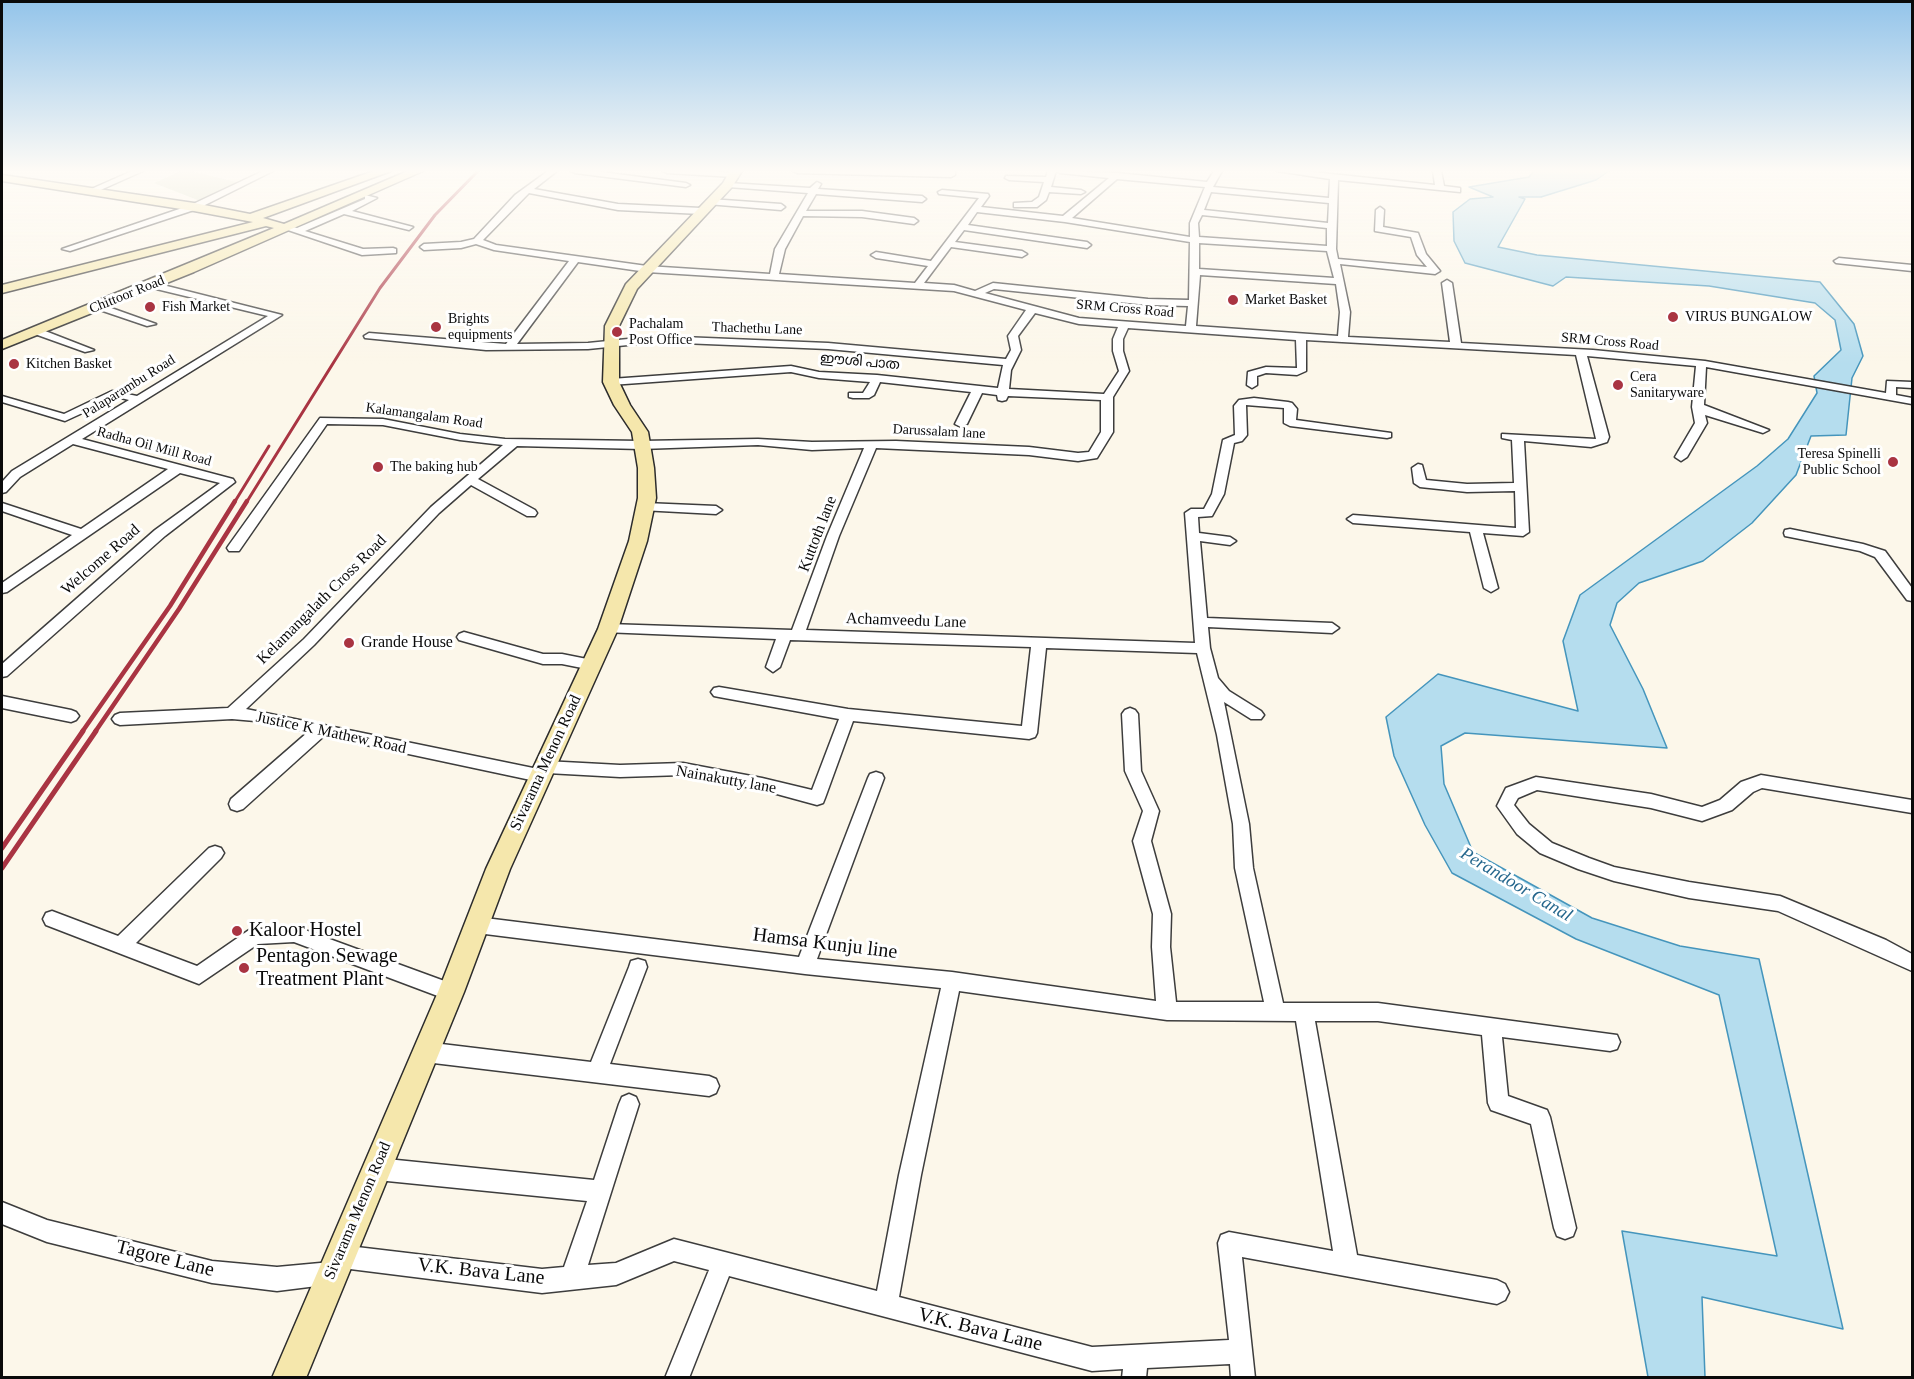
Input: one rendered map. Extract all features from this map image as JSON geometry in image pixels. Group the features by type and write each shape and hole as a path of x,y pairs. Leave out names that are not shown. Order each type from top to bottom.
{"street":[{"path":"67,249 109,235"},
{"path":"2,289 216,235"},
{"name":"Chittoor Road","path":"2,345 151,285 264,235"},
{"path":"311,235 362,252 393,251"},
{"path":"424,247 461,245 477,241 483,235"},
{"name":"Sivarama Menon Road","path":"289,1377 451,992 498,869 608,629 638,541 645,507 646,468 640,432 622,405 611,382 612,326 631,287 681,235"},
{"path":"774,277 780,249 787,235"},
{"path":"917,286 958,235"},
{"path":"1022,235 1088,245"},
{"path":"1156,235 1331,249"},
{"path":"1191,328 1195,272 1194,235"},
{"path":"1331,235 1331,249 1340,281 1345,312 1343,338"},
{"path":"1335,261 1435,271 1422,255 1415,236 1412,235"},
{"name":"SRM Cross Road","path":"477,241 494,247 647,269 954,288 1079,321 1301,337 1581,352 1701,364 1912,401"},
{"path":"951,244 1022,254"},
{"path":"876,255 935,264"},
{"path":"509,347 574,259"},
{"path":"1839,261 1912,268"},
{"path":"1195,272 1340,281"},
{"path":"1447,283 1456,345"},
{"name":"Palaparambu Road","path":"2,489 16,474 277,315 151,285"},
{"path":"975,294 993,286 1148,302 1193,303"},
{"path":"97,306 151,324"},
{"path":"1003,395 1006,370 1016,350 1013,336 1025,322 1027,314 1034,309"},
{"path":"1107,397 1124,371 1118,351 1118,339 1124,324"},
{"path":"36,331 88,350"},
{"name":"Thachethu Lane","path":"369,336 486,347 610,344 658,339 828,346 1010,362"},
{"path":"1252,385 1252,374 1266,370 1297,372 1302,369 1301,337"},
{"path":"1353,519 1523,532 1520,487 1512,436 1591,444 1601,442 1603,437 1581,352"},
{"path":"1681,457 1701,423 1698,407 1701,364"},
{"name":"ഈശി പാത","path":"611,382 790,369 819,375 877,378 978,389 1003,395 1107,397"},
{"path":"853,395 865,396 870,393 877,378"},
{"path":"1891,397 1890,383 1912,385"},
{"path":"962,424 978,389"},
{"path":"65,418 116,393 140,400"},
{"name":"Darussalam lane","path":"641,445 758,442 812,446 871,445 1029,451 1078,457 1093,455 1107,432 1107,397"},
{"path":"2,399 65,418 98,425"},
{"path":"1275,1011 1244,868 1241,824 1225,735 1203,648 1191,513 1208,513 1218,494 1229,440 1238,439 1241,435 1240,406 1243,402 1288,405 1291,409 1290,423 1387,435"},
{"path":"1698,407 1715,416 1763,430"},
{"name":"Kalamangalam Road","path":"234,548 324,420 383,422 460,437 514,442 641,445"},
{"name":"Radha Oil Mill Road","path":"72,440 177,470 229,482"},
{"name":"Kelamangalath Cross Road","path":"232,713 309,642 435,510 514,442"},
{"name":"Kuttoth lane","path":"773,667 791,635 871,445"},
{"path":"1418,468 1419,483 1467,488 1520,487"},
{"path":"2,589 177,470"},
{"path":"471,480 531,513"},
{"name":"Welcome Road","path":"2,672 160,533 229,482"},
{"path":"2,507 83,534"},
{"path":"645,507 716,510"},
{"path":"1475,527 1491,588"},
{"path":"1790,533 1863,548 1880,554 1912,597"},
{"path":"1192,536 1230,541"},
{"path":"1201,622 1332,628"},
{"name":"Achamveedu Lane","path":"608,629 1203,648"},
{"path":"464,637 543,659 562,659 592,664"},
{"path":"719,692 848,715 1029,733 1039,643"},
{"path":"1212,681 1224,695 1256,715"},
{"path":"2,702 71,716"},
{"name":"Justice K Mathew Road","path":"120,720 232,713 255,715 320,730 542,771"},
{"path":"1130,714 1133,771 1150,811 1142,841 1162,914 1161,947 1167,1011"},
{"name":"Nainakutty lane","path":"542,771 683,769 762,784 817,798 848,715"},
{"path":"237,804 320,730"},
{"path":"805,966 876,778"},
{"path":"1912,807 1761,781 1747,787 1726,805 1702,814 1651,801 1536,783 1512,793 1505,807 1523,829 1546,848 1584,864 1614,874 1689,890 1780,904 1879,946 1912,963"},
{"path":"122,945 215,853"},
{"path":"52,919 199,975 255,936 294,934 451,992"},
{"name":"Hamsa Kunju line","path":"477,925 805,966 952,981 1167,1011 1378,1012 1610,1042"},
{"path":"597,1073 638,967"},
{"path":"886,1306 910,1175 952,981"},
{"path":"1304,1011 1347,1265"},
{"path":"1491,1026 1498,1103 1540,1117 1565,1228"},
{"path":"425,1052 709,1086"},
{"path":"572,1278 629,1104"},
{"path":"377,1169 601,1192"},
{"name":"Tagore Lane","path":"2,1213 47,1232 212,1272 277,1279 336,1265"},
{"path":"1243,1377 1230,1243 1497,1292"},
{"name":"V.K. Bava Lane","path":"336,1265 542,1281 616,1274 674,1250 1092,1359 1135,1366 1242,1351"},
{"path":"676,1377 723,1263"}],"water":[{"name":"Perandoor Canal","path":"1454,235 1505,235 1498,247 1537,255 1820,282 1854,324 1863,356 1852,378 1846,435 1811,436 1796,475 1752,523 1703,561 1639,583 1617,603 1610,625 1643,689 1667,748 1465,733 1441,746 1444,784 1473,852 1592,918 1680,946 1759,959 1843,1329 1702,1297 1705,1377 1648,1377 1622,1231 1777,1256 1719,995 1576,939 1452,873 1425,825 1394,756 1386,717 1438,674 1578,711 1563,641 1580,595 1757,466 1788,439 1817,393 1814,376 1841,350 1835,320 1815,303 1709,286 1566,277 1553,286 1465,263 1454,241"}],"railway":[{"path":"246,503 380,288 420,235"},
{"path":"234,503 269,446"},
{"path":"82,732 170,606 235,501"},
{"path":"95,732 179,609 247,501"},
{"path":"2,848 83,731"},
{"path":"2,868 96,731"}],"place":[{"name":"Market Basket","path":"1233,300"},
{"name":"Fish Market","path":"150,307"},
{"name":"VIRUS BUNGALOW","path":"1673,317"},
{"name":"Brights equipments","path":"436,327"},
{"name":"Pachalam Post Office","path":"617,332"},
{"name":"Kitchen Basket","path":"14,364"},
{"name":"Cera Sanitaryware","path":"1618,385"},
{"name":"Teresa Spinelli Public School","path":"1893,462"},
{"name":"The baking hub","path":"378,467"},
{"name":"Grande House","path":"349,643"},
{"name":"Kaloor Hostel","path":"237,931"},
{"name":"Pentagon Sewage Treatment Plant","path":"244,968"}]}
